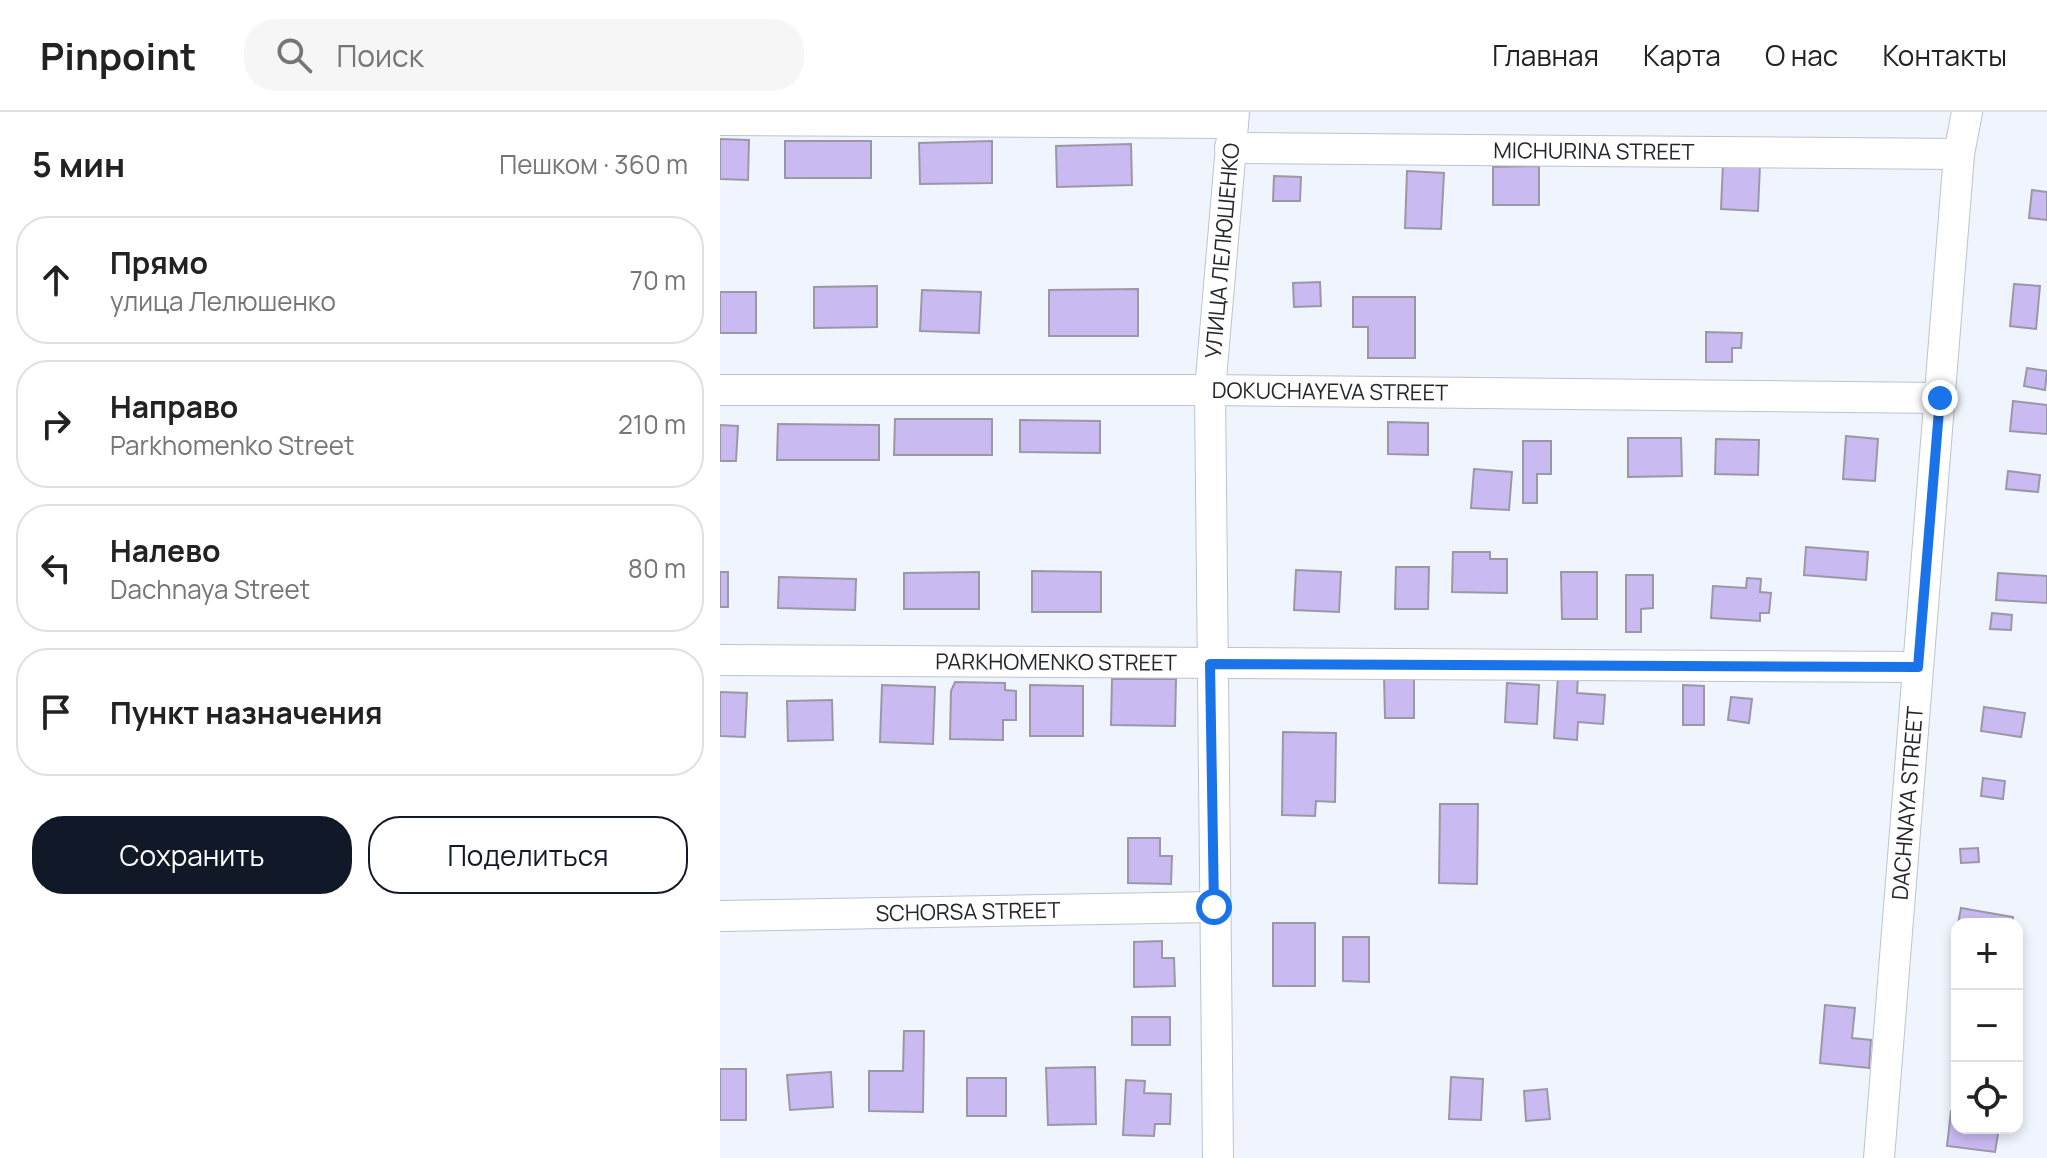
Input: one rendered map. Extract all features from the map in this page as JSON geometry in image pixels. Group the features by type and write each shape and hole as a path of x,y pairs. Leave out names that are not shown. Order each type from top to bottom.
{"street":[{"name":"DACHNAYA STREET","path":"1879,1158 1959,154 1967,112"},
{"name":"MICHURINA STREET","path":"720,120 1232,128 1959,154"},
{"name":"УЛИЦА ЛЕЛЮШЕНКО","path":"1218,1158 1210,664 1210,390 1232,128"},
{"name":"DOKUCHAYEVA STREET","path":"720,390 1210,390 1940,398"},
{"name":"PARKHOMENKO STREET","path":"720,660 1918,667"},
{"name":"SCHORSA STREET","path":"720,916 1214,907"}],"building":[{"path":"720,139 749,140 748,180 720,179"},
{"path":"785,141 871,141 871,178 785,178"},
{"path":"992,141 992,183 920,184 919,143"},
{"path":"1131,144 1132,185 1057,187 1056,146"},
{"path":"1723,163 1760,165 1758,211 1721,209"},
{"path":"1539,166 1539,205 1493,205 1493,167"},
{"path":"1407,171 1444,173 1441,229 1405,228"},
{"path":"1274,176 1301,177 1300,201 1273,201"},
{"path":"2032,190 2047,192 2047,220 2029,218"},
{"path":"1320,282 1321,306 1294,307 1293,283"},
{"path":"2014,284 2040,286 2036,329 2010,326"},
{"path":"877,286 877,327 814,328 814,287"},
{"path":"1138,289 1138,336 1049,336 1049,290"},
{"path":"922,290 981,292 979,333 920,331"},
{"path":"720,292 756,292 756,333 720,333"},
{"path":"1353,297 1415,297 1415,358 1368,358 1368,327 1353,327"},
{"path":"1706,332 1742,333 1741,348 1732,348 1732,362 1706,362"},
{"path":"2027,368 2047,371 2045,390 2024,386"},
{"path":"2013,401 2047,405 2047,434 2010,431"},
{"path":"895,419 992,419 992,455 894,455"},
{"path":"1020,420 1100,421 1100,453 1020,452"},
{"path":"1388,422 1428,423 1428,455 1388,454"},
{"path":"778,424 879,425 879,460 777,460"},
{"path":"720,425 738,426 736,461 720,461"},
{"path":"1846,436 1878,439 1875,481 1843,479"},
{"path":"1628,438 1681,438 1682,476 1628,477"},
{"path":"1716,439 1759,440 1758,475 1715,474"},
{"path":"1523,441 1551,441 1551,474 1537,474 1537,503 1523,503"},
{"path":"1474,469 1512,472 1509,510 1471,508"},
{"path":"2008,471 2040,475 2038,492 2006,489"},
{"path":"1806,547 1868,552 1866,580 1804,575"},
{"path":"1453,552 1490,552 1490,559 1507,559 1507,593 1452,592"},
{"path":"1396,567 1429,567 1428,609 1395,609"},
{"path":"1296,570 1341,572 1339,612 1294,610"},
{"path":"1032,571 1101,572 1101,612 1032,612"},
{"path":"720,572 728,572 728,607 720,607"},
{"path":"979,572 979,609 904,609 904,573"},
{"path":"1561,572 1597,572 1597,619 1562,619"},
{"path":"1998,573 2047,576 2047,603 1996,600"},
{"path":"1626,575 1653,575 1653,608 1641,609 1641,632 1626,632"},
{"path":"779,577 856,579 855,610 778,608"},
{"path":"1747,578 1761,579 1760,592 1771,593 1769,613 1760,613 1760,621 1711,618 1713,586 1746,588"},
{"path":"1992,613 2012,615 2011,630 1990,629"},
{"path":"1384,676 1414,676 1414,718 1385,718"},
{"path":"1558,676 1578,677 1577,693 1605,695 1603,724 1578,722 1577,740 1554,738"},
{"path":"1112,679 1176,679 1175,726 1111,725"},
{"path":"955,682 1005,683 1005,690 1016,691 1016,720 1003,720 1003,740 950,739 951,691"},
{"path":"1507,683 1539,685 1537,724 1505,722"},
{"path":"882,685 935,687 933,744 880,742"},
{"path":"1030,685 1083,686 1083,736 1030,736"},
{"path":"1683,685 1704,686 1704,725 1683,725"},
{"path":"720,692 747,693 745,737 720,736"},
{"path":"1731,697 1752,699 1749,723 1728,720"},
{"path":"832,700 833,740 788,741 787,701"},
{"path":"1984,707 2025,713 2021,737 1981,731"},
{"path":"1283,732 1336,733 1335,802 1316,801 1315,816 1282,815"},
{"path":"1983,778 2005,781 2003,799 1981,796"},
{"path":"1440,804 1478,804 1477,884 1439,883"},
{"path":"1128,838 1160,838 1160,856 1172,856 1171,884 1128,883"},
{"path":"1978,848 1979,862 1961,863 1960,849"},
{"path":"1961,908 2013,917 2013,918 1959,918"},
{"path":"1273,923 1315,923 1315,986 1273,986"},
{"path":"1343,937 1369,937 1369,982 1343,981"},
{"path":"1162,941 1162,958 1174,958 1175,986 1134,987 1134,942"},
{"path":"1825,1005 1855,1008 1852,1038 1871,1040 1869,1068 1820,1063"},
{"path":"1132,1017 1170,1017 1170,1045 1132,1045"},
{"path":"904,1031 924,1031 923,1112 869,1111 869,1071 903,1071"},
{"path":"1095,1067 1096,1124 1048,1125 1046,1068"},
{"path":"720,1069 746,1069 746,1120 720,1120"},
{"path":"831,1072 833,1107 790,1110 787,1075"},
{"path":"1451,1077 1483,1079 1481,1120 1449,1119"},
{"path":"967,1078 1006,1078 1006,1116 967,1116"},
{"path":"1126,1080 1145,1081 1144,1093 1171,1094 1170,1124 1155,1124 1154,1136 1123,1135"},
{"path":"1547,1089 1550,1119 1526,1121 1524,1091"},
{"path":"1951,1111 1951,1134 1998,1134 1995,1152 1947,1146"}],"route":[{"path":"1214,907 1210,664 1918,667 1940,398"}]}
